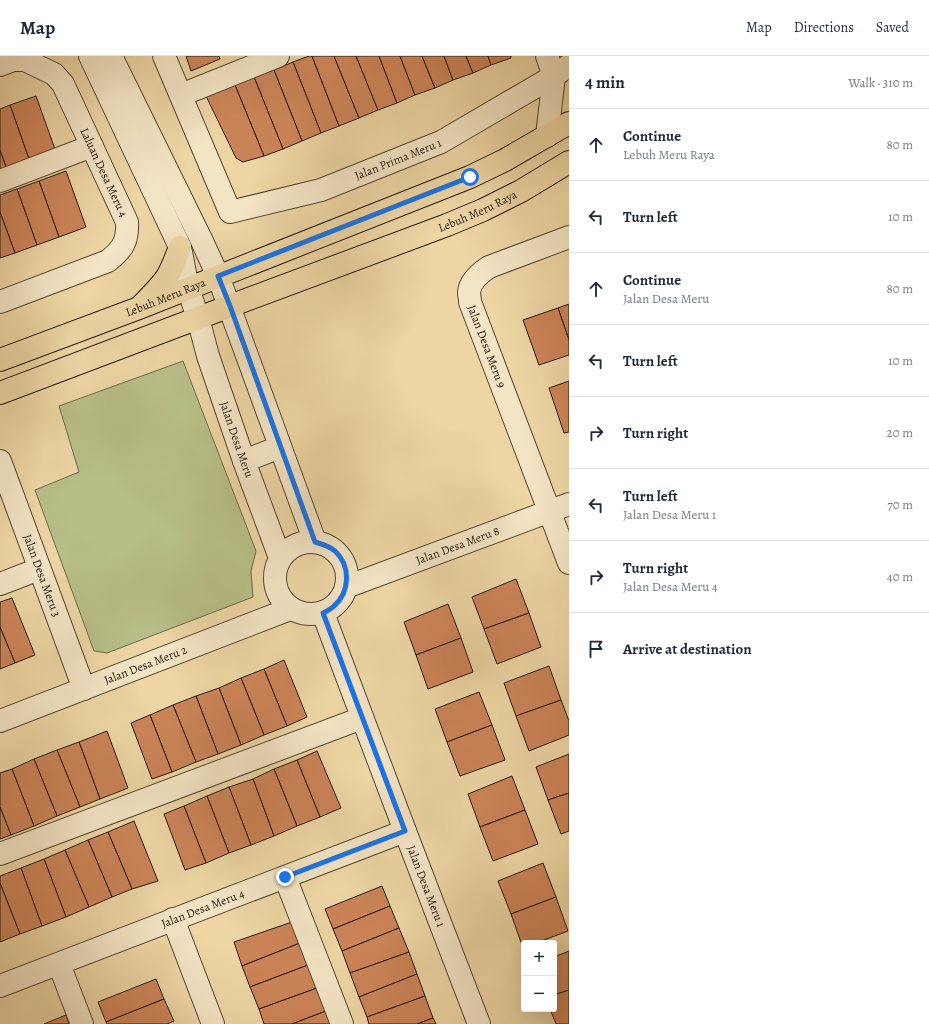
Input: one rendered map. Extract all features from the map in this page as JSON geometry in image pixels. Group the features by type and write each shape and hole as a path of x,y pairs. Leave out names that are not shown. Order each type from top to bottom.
{"main road":[{"name":"Lebuh Meru Raya","path":"0,360 139,308 470,177 505,160 569,123"},
{"name":"Lebuh Meru Raya","path":"0,393 447,225 483,210 569,162"},
{"path":"139,308 156,291 166,278 180,248"}],"street":[{"name":"Jalan Desa Meru","path":"90,56 180,248 188,288 208,356 244,461 280,558"},
{"path":"111,56 218,276 315,542"},
{"path":"164,56 181,95 278,56"},
{"path":"547,56 562,71 547,136"},
{"name":"Laluan Desa Meru 4","path":"0,65 13,60 25,60 54,74 63,84 127,222 128,233 125,243 118,253 108,261 0,302"},
{"name":"Jalan Prima Meru 1","path":"181,95 230,212 321,190 441,142 562,71"},
{"path":"0,181 92,146"},
{"name":"Jalan Desa Meru 9","path":"569,237 489,267 480,273 473,281 469,291 470,302 569,563"},
{"path":"244,461 280,447"},
{"name":"Jalan Desa Meru 3","path":"0,461 84,689"},
{"name":"Jalan Desa Meru 8","path":"346,587 569,504"},
{"path":"305,542 325,544 341,557 345,567 347,577 346,587 341,598 334,607 323,613 312,615 301,614 290,609 282,601 276,591 274,580 280,558 295,545 305,542"},
{"path":"0,584 39,569"},
{"name":"Jalan Desa Meru 2","path":"0,721 290,609"},
{"name":"Jalan Desa Meru 1","path":"323,613 479,1024"},
{"path":"0,854 362,718"},
{"name":"Jalan Desa Meru 4","path":"0,986 405,831"},
{"path":"285,877 342,1024"},
{"path":"173,919 213,1024"},
{"path":"58,964 82,1024"}],"green space":[{"path":"183,361 256,551 251,571 253,597 107,653 94,651 35,490 79,472 59,406"}],"building":[{"path":"186,56 219,56 220,59 191,71"},
{"path":"312,56 339,126 321,133 293,62"},
{"path":"312,56 334,56 359,118 339,126"},
{"path":"334,56 356,56 378,110 359,118"},
{"path":"356,56 379,56 397,103 378,110"},
{"path":"379,56 400,56 415,95 397,103"},
{"path":"400,56 422,56 435,88 415,95"},
{"path":"422,56 444,56 453,80 435,88"},
{"path":"444,56 466,56 473,73 453,80"},
{"path":"466,56 488,56 491,65 473,73"},
{"path":"488,56 511,56 511,58 491,65"},
{"path":"293,62 321,133 302,141 274,70"},
{"path":"274,70 302,141 283,149 254,77"},
{"path":"254,77 283,149 264,156 235,85"},
{"path":"235,85 264,156 243,162 236,158 206,96"},
{"path":"36,96 56,152 30,162 10,105"},
{"path":"10,105 30,162 7,170 0,150 0,109"},
{"path":"0,150 7,170 0,173"},
{"path":"66,171 86,227 59,237 39,181"},
{"path":"39,181 59,237 37,245 17,189"},
{"path":"17,189 37,245 15,253 0,212 0,195"},
{"path":"0,212 15,253 0,258"},
{"path":"569,304 569,340 558,308"},
{"path":"558,308 569,340 569,355 539,365 523,320"},
{"path":"569,381 569,432 564,433 549,388"},
{"path":"516,579 529,613 484,629 472,597"},
{"path":"12,598 35,655 15,663 0,627 0,602"},
{"path":"448,604 461,638 416,655 404,622"},
{"path":"529,613 541,647 497,664 484,629"},
{"path":"0,627 15,663 0,669"},
{"path":"461,638 473,672 428,689 416,655"},
{"path":"284,660 307,717 287,726 264,669"},
{"path":"549,666 561,700 516,716 504,683"},
{"path":"264,669 287,726 264,735 241,678"},
{"path":"241,678 264,735 241,745 219,688"},
{"path":"219,688 241,745 218,754 196,696"},
{"path":"479,692 492,725 447,742 435,709"},
{"path":"196,696 218,754 196,762 173,705"},
{"path":"561,700 569,721 569,735 529,751 516,716"},
{"path":"173,705 196,762 172,772 150,715"},
{"path":"150,715 172,772 152,779 131,723"},
{"path":"492,725 505,760 460,776 447,742"},
{"path":"107,731 128,788 100,799 79,742"},
{"path":"79,742 100,799 80,807 57,750"},
{"path":"57,750 80,807 57,816 34,759"},
{"path":"317,751 341,808 320,817 297,760"},
{"path":"569,754 569,793 548,800 536,767"},
{"path":"34,759 57,816 34,826 12,769"},
{"path":"297,760 320,817 297,826 274,769"},
{"path":"12,769 34,826 11,835 0,807 0,773"},
{"path":"274,769 297,826 274,836 253,779"},
{"path":"512,776 525,810 480,827 468,794"},
{"path":"253,779 274,836 251,845 229,787"},
{"path":"229,787 251,845 229,853 207,796"},
{"path":"569,793 569,831 561,834 548,800"},
{"path":"207,796 229,853 206,863 184,806"},
{"path":"184,806 206,863 185,870 164,814"},
{"path":"0,807 11,835 0,839"},
{"path":"525,810 538,844 493,861 480,827"},
{"path":"134,821 158,881 132,889 108,832"},
{"path":"108,832 132,889 112,897 88,840"},
{"path":"88,840 112,897 89,907 65,850"},
{"path":"65,850 89,907 66,917 44,859"},
{"path":"44,859 66,917 42,926 21,868"},
{"path":"543,863 556,897 511,914 498,881"},
{"path":"21,868 42,926 20,934 0,883 0,876"},
{"path":"0,883 20,934 0,942"},
{"path":"382,886 390,906 333,929 325,909"},
{"path":"556,897 568,931 544,940 521,940 521,942 511,914"},
{"path":"390,906 399,928 342,951 333,929"},
{"path":"292,922 300,943 242,966 234,942"},
{"path":"399,928 409,952 350,973 342,951"},
{"path":"300,943 308,965 250,987 242,966"},
{"path":"569,951 569,990 557,994 557,976 557,956"},
{"path":"409,952 417,974 359,997 350,973"},
{"path":"308,965 317,988 259,1009 250,987"},
{"path":"417,974 425,996 367,1017 359,997"},
{"path":"156,979 164,999 106,1022 98,1002"},
{"path":"317,988 326,1011 292,1024 264,1024 259,1009"},
{"path":"569,990 569,1024 556,1024 551,1012 557,1012 557,994"},
{"path":"425,996 433,1018 417,1024 369,1024 367,1017"},
{"path":"164,999 174,1021 167,1024 107,1024 106,1022"},
{"path":"326,1011 332,1024 292,1024"},
{"path":"66,1015 69,1024 44,1024"},
{"path":"433,1018 436,1024 417,1024"}],"route":[{"path":"285,877 405,831 323,613 334,607 341,598 346,587 347,577 345,567 341,557 334,550 325,544 315,542 218,276 470,177"}]}
